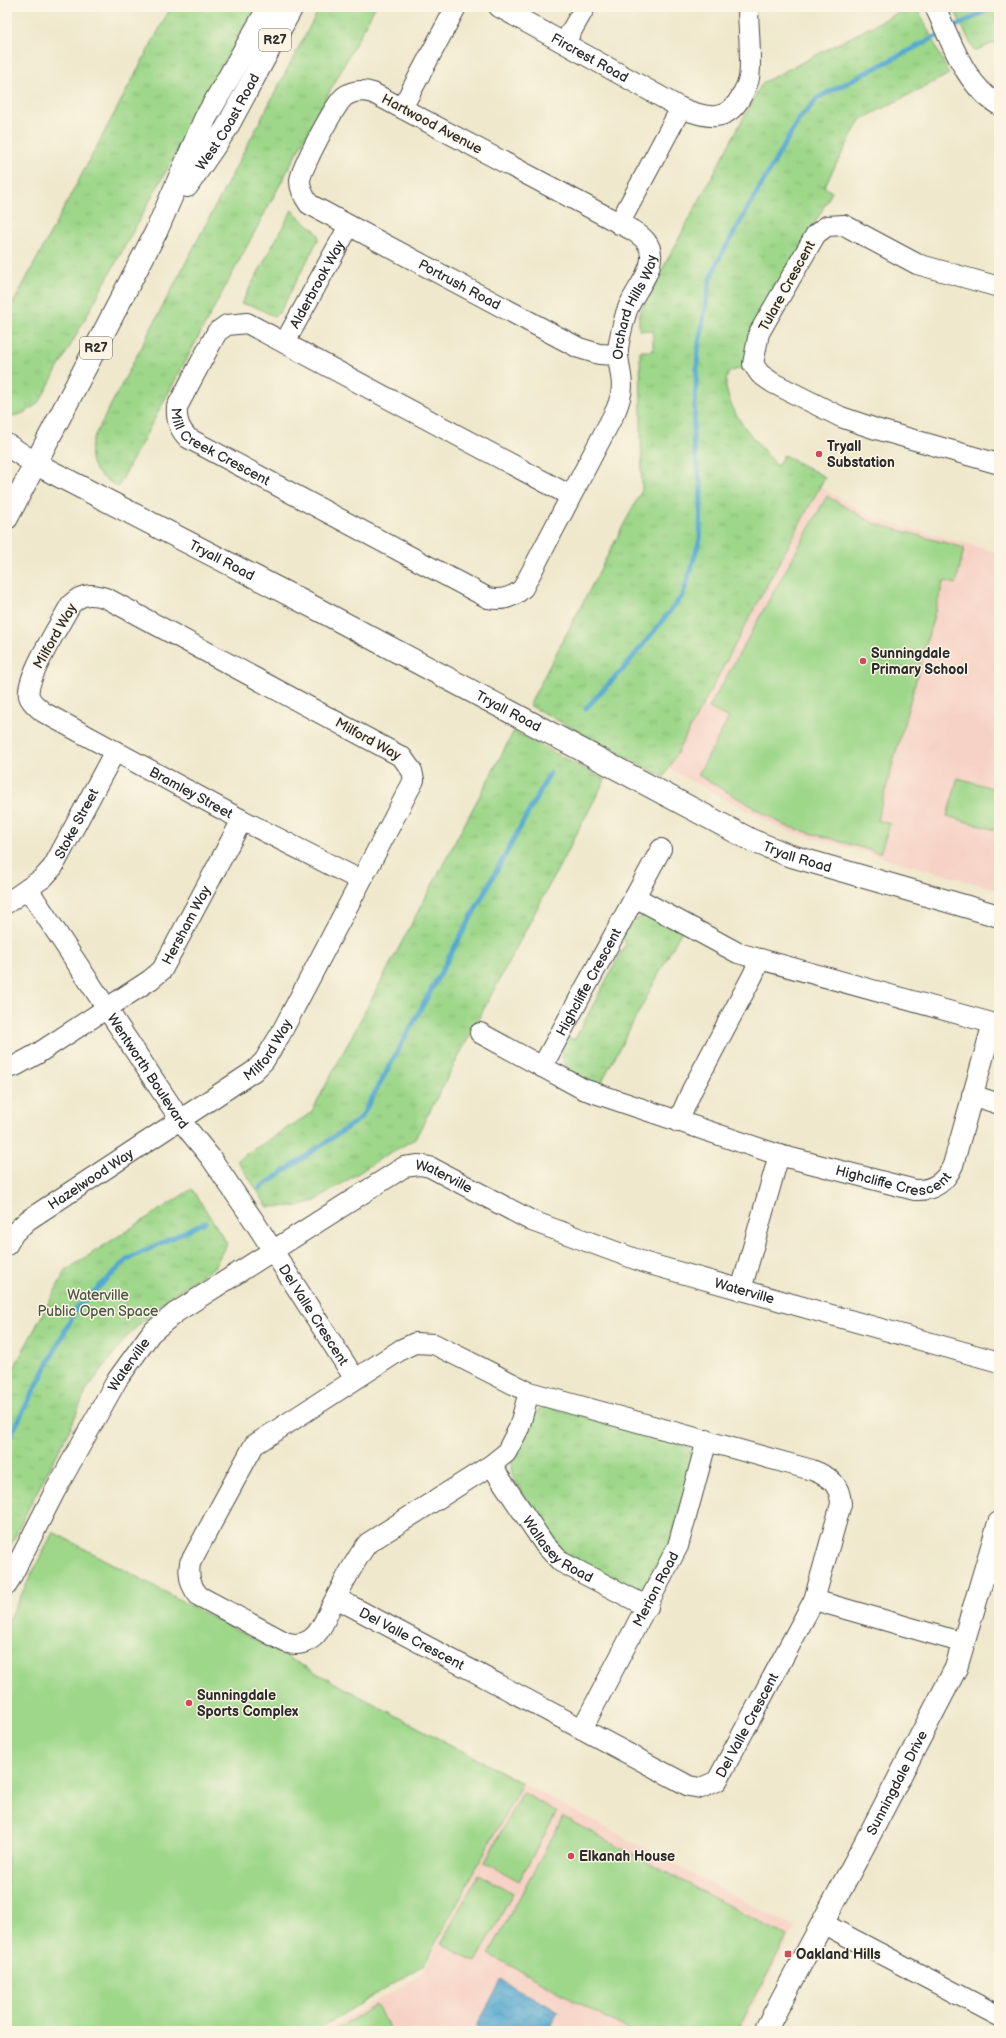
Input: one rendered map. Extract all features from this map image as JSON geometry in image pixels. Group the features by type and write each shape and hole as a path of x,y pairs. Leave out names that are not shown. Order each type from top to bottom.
{"street":[{"name":"West Coast Road","path":"36,464 156,232 205,119 270,7"},
{"name":"West Coast Road","path":"156,232 226,129 292,7"},
{"path":"402,108 456,7"},
{"name":"Fircrest Road","path":"499,7 566,42 682,108"},
{"path":"566,42 585,7"},
{"path":"619,224 682,108 698,115 710,117 725,114 738,102 749,78 748,7"},
{"path":"934,7 958,54 978,88 999,105"},
{"name":"Hartwood Avenue","path":"306,199 301,190 301,175 340,101 350,93 366,91 402,108 619,224"},
{"name":"Portrush Road","path":"306,199 314,207 579,348 599,354 618,355"},
{"name":"Orchard Hills Way","path":"511,597 523,588 616,410 622,395 623,383 618,355 625,315 652,258 651,250 644,238 619,224"},
{"name":"Alderbrook Way","path":"285,342 349,226"},
{"name":"Tulare Crescent","path":"999,287 917,264 844,226 827,226 816,234 759,333 753,364 760,374 773,383 841,417 876,429 999,464"},
{"name":"Mill Creek Crescent","path":"511,597 502,600 488,598 183,434 177,421 177,407 217,332 227,324 247,323 571,496"},
{"name":"Tryall Road","path":"7,445 36,464 321,611 751,840 788,855 999,916"},
{"name":"R27","path":"7,518 36,464"},
{"name":"Milford Way","path":"29,696 32,676 72,604 82,596 97,594 402,757 412,771 414,780 360,880 280,1035 264,1061 254,1071 180,1121"},
{"name":"Bramley Street","path":"29,696 33,703 43,712 242,820 360,880"},
{"name":"Stoke Street","path":"7,903 43,878 53,867 116,751"},
{"name":"Hersham Way","path":"7,1068 16,1066 37,1054 150,980 162,970 242,820"},
{"name":"Highcliffe Crescent","path":"542,1067 661,849"},
{"name":"Wentworth Boulevard","path":"28,889 180,1121 211,1158 272,1250"},
{"name":"Highcliffe Crescent","path":"480,1033 584,1089 779,1155 915,1190 925,1190 940,1184 949,1175 972,1096 996,1024 738,953 635,897"},
{"path":"678,1122 692,1090 753,975 760,958"},
{"path":"972,1096 999,1104"},
{"name":"Hazelwood Way","path":"9,1236 28,1220 180,1121"},
{"path":"741,1290 779,1155"},
{"name":"Waterville","path":"7,1585 55,1491 102,1405 117,1380 152,1333 175,1313 404,1167 419,1165 430,1167 532,1221 582,1241 646,1263 999,1362"},
{"name":"Del Valle Crescent","path":"272,1250 355,1379"},
{"name":"Del Valle Crescent","path":"422,1342 434,1344 529,1392 812,1470 827,1476 836,1484 841,1504 814,1600 721,1776 712,1785 701,1788 689,1786 336,1598 317,1634 304,1643 291,1644 199,1596 191,1585 189,1571 190,1564 254,1445 355,1379 408,1345 422,1342"},
{"path":"336,1598 358,1556 368,1543 491,1465 506,1453 518,1428 529,1392"},
{"name":"Merion Road","path":"582,1729 648,1607 678,1546 707,1440"},
{"name":"Wallasey Road","path":"491,1465 545,1545 561,1562 648,1607"},
{"name":"Sunningdale Drive","path":"764,2031 956,1668 999,1523"},
{"path":"814,1600 964,1643"},
{"path":"822,1923 999,2016"}],"shaded area":[{"name":"Sunningdale Primary School","path":"820,487 877,519 999,553 999,890 784,830 669,769"},
{"name":"Elkanah House","path":"522,1783 795,1928 741,2031 325,2031 422,1974"}],"green space":[{"path":"171,7 256,7 41,399 22,414 7,416 7,315"},
{"path":"320,7 375,7 118,487 104,478 95,468 91,456 93,439"},
{"path":"909,7 917,7 949,74 860,120 824,187 832,192 815,223 747,369 731,372 728,374 726,380 729,399 734,410 746,430 777,466 784,455 825,477 664,777 529,705 642,490 640,351 653,351 653,331 639,330 639,313 762,83"},
{"path":"953,7 999,7 999,41 974,51"},
{"path":"292,210 312,227 318,234 319,238 280,312 273,316 254,306 241,304"},
{"name":"Sunningdale Primary School","path":"827,496 873,523 964,548 956,584 946,581 943,583 877,820 890,824 880,853 786,826 698,775 729,718 709,708"},
{"path":"514,731 605,780 415,1139 386,1155 315,1201 298,1206 268,1207 237,1160 311,1113"},
{"path":"958,778 999,790 999,831 947,816"},
{"path":"645,915 653,916 682,930 600,1085 575,1074 569,1069 564,1064 562,1057 563,1049 567,1038 575,1039 626,943 621,937 631,922"},
{"name":"Waterville Public Open Space","path":"192,1189 227,1243 214,1267 170,1296 128,1335 87,1389 69,1431 31,1503 7,1553 7,1381 66,1270"},
{"path":"545,1406 683,1443 690,1450 693,1461 668,1552 651,1581 640,1587 627,1586 561,1551 513,1478 511,1468 512,1461 531,1417 535,1412"},
{"name":"Sunningdale Sports Complex","path":"53,1532 522,1783 424,1965 315,2031 7,2031 7,1623"},
{"path":"522,1792 557,1812 519,1881 485,1862"},
{"path":"563,1817 787,1937 737,2031 631,2031 489,1954"},
{"path":"478,1874 513,1893 476,1962 441,1944"},
{"path":"376,2005 392,2031 334,2031"}],"water":[{"path":"501,1980 558,2011 548,2031 484,2031 476,2027"}],"waterway":[{"path":"950,29 994,7"},
{"path":"586,708 625,667 683,595 700,539 701,487 693,441 698,349 710,280 719,259 799,119 819,97 943,33"},
{"path":"260,1188 361,1118 550,773"},
{"path":"7,1442 77,1308 128,1259 205,1222"}],"place":[{"name":"Tryall Substation","path":"819,454"},
{"name":"Sunningdale Primary School","path":"863,661"},
{"name":"Sunningdale Sports Complex","path":"189,1703"},
{"name":"Elkanah House","path":"571,1856"},
{"name":"Oakland Hills","path":"788,1954"}]}
